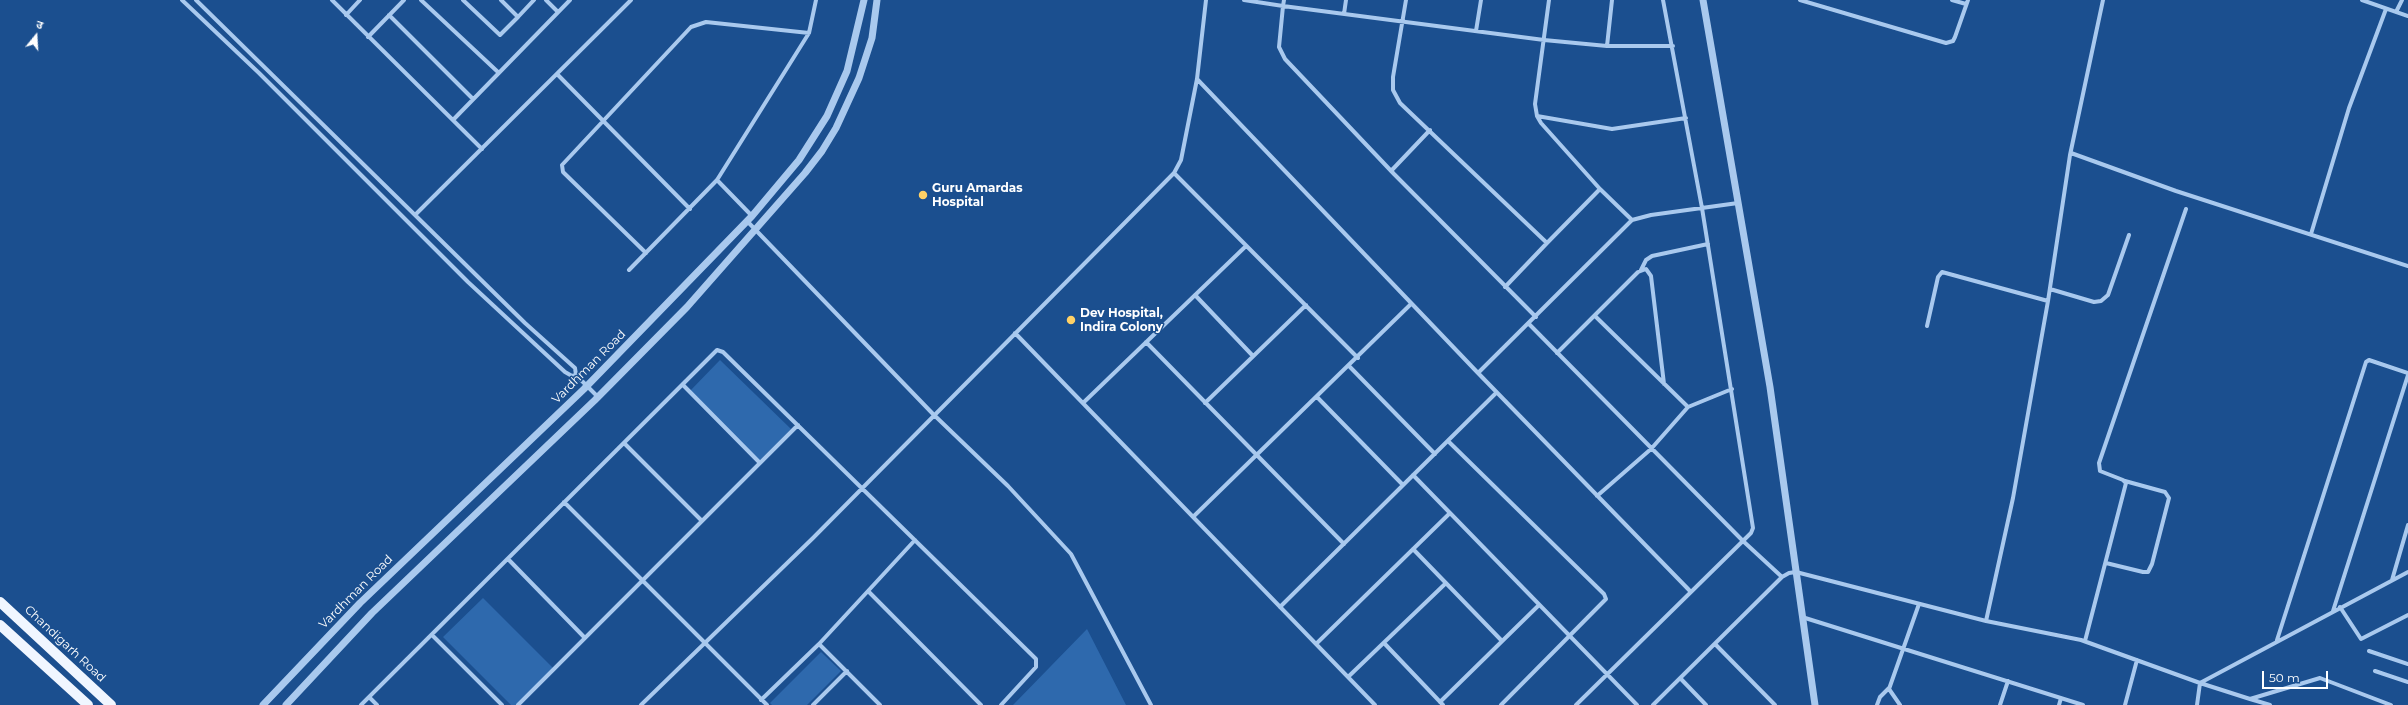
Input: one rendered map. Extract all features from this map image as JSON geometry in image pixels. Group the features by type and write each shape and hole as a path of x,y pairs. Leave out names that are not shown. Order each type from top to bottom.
{"main road":[{"name":"Chandigarh Road","path":"0,602 112,705"},
{"path":"0,625 88,705"}],"street":[{"path":"182,0 259,73 468,282 565,372 572,376 576,375"},
{"path":"196,0 525,323 575,368 576,375 598,397"},
{"path":"332,0 482,149"},
{"path":"346,15 360,0"},
{"path":"368,36 404,0"},
{"path":"421,0 499,73"},
{"path":"463,0 500,35 534,0"},
{"path":"501,0 518,17"},
{"path":"546,0 558,12"},
{"path":"453,120 570,0"},
{"path":"415,215 631,0"},
{"path":"629,270 690,209 716,180 809,33 816,0"},
{"name":"Vardhman Road","path":"263,705 388,575 587,386 749,219 799,160 827,116 847,71 864,0"},
{"path":"286,705 372,613 598,397 687,307 756,231 822,151 836,128 866,60 872,38 877,0"},
{"path":"642,705 862,488 933,414 1174,173 1181,160 1197,79 1206,0"},
{"path":"1244,0 1544,40 1607,46 1673,46"},
{"path":"1284,0 1279,47 1282,55 1391,171 1536,317"},
{"path":"1344,14 1346,0"},
{"path":"1406,0 1393,90 1400,103 1547,242"},
{"path":"1476,31 1480,0"},
{"path":"1549,0 1535,104 1538,116 1541,123 1600,189 1632,220"},
{"path":"1607,46 1612,0"},
{"path":"1576,705 1743,541 1753,528 1753,520 1702,208 1664,0"},
{"path":"1703,0 1740,203 1815,705"},
{"path":"1800,0 1946,43 1953,41 1955,38 1967,2 1952,0"},
{"path":"1986,621 2013,498 2048,301 2071,153 2103,0"},
{"path":"2362,0 2408,16"},
{"path":"2396,12 2402,0"},
{"path":"2311,234 2349,108 2386,9"},
{"path":"389,15 473,99"},
{"path":"646,253 561,169 568,157 691,27 699,23 706,22 809,33"},
{"path":"557,74 690,209"},
{"path":"1197,79 1496,393 1691,592"},
{"path":"1538,116 1612,129 1686,118"},
{"path":"1391,171 1430,130"},
{"path":"2071,153 2176,191 2408,266"},
{"path":"1174,173 1358,358"},
{"path":"716,180 749,219 756,231 933,414 1008,486 1071,554 1150,705"},
{"path":"1505,287 1600,189"},
{"path":"1478,374 1632,220 1651,215 1740,203"},
{"path":"2106,563 2148,572 2152,564 2169,498 2165,492 2125,481 2100,471 2099,463 2186,209"},
{"path":"2050,289 2094,302 2101,302 2108,294 2130,235"},
{"path":"1557,353 1641,270 1646,260 1652,256 1708,244"},
{"path":"1083,403 1246,246"},
{"path":"1641,270 1646,269 1651,276 1664,384"},
{"path":"1926,326 1938,277 1942,272 2048,301"},
{"path":"1195,295 1253,356"},
{"path":"1193,517 1358,358 1411,304"},
{"path":"1205,403 1306,305"},
{"path":"1595,316 1688,407"},
{"path":"1528,324 1743,541 1782,577"},
{"path":"1015,333 1375,705"},
{"path":"1146,342 1344,544"},
{"path":"361,705 717,350 720,350 1036,658 1036,667 1001,705"},
{"path":"2277,640 2366,362 2369,360 2408,374 2333,611"},
{"path":"1349,366 1435,454"},
{"path":"683,385 760,463"},
{"path":"1597,496 1651,448 1688,407 1732,389"},
{"path":"1280,607 1496,393"},
{"path":"1317,397 1403,485"},
{"path":"518,705 644,581 798,425"},
{"path":"1448,440 1604,594 1606,599 1604,603 1501,705"},
{"path":"624,443 702,521"},
{"path":"1413,475 1637,705"},
{"path":"2085,641 2126,487 2125,481"},
{"path":"564,502 766,705"},
{"path":"1316,644 1450,513"},
{"path":"2392,580 2408,526"},
{"path":"761,700 819,644 915,540"},
{"path":"1413,549 1502,640"},
{"path":"508,558 586,638"},
{"path":"1653,705 1782,577 1796,572 1986,621 2038,630 2085,641 2270,705"},
{"path":"2200,682 2277,640 2408,573"},
{"path":"1348,677 1446,583"},
{"path":"868,591 981,705"},
{"path":"1876,705 1880,697 1889,688 1919,604"},
{"path":"1384,643 1441,704 1502,640 1539,605"},
{"path":"2340,607 2361,639 2408,615"},
{"path":"1802,617 2083,705"},
{"path":"432,635 502,705"},
{"path":"819,644 880,705"},
{"path":"1715,644 1775,705"},
{"path":"2369,652 2408,664"},
{"path":"2125,705 2138,660"},
{"path":"813,705 846,671"},
{"path":"2375,671 2408,682"},
{"path":"2250,699 2320,678 2391,705"},
{"path":"1680,679 1706,705"},
{"path":"2000,705 2008,681"},
{"path":"2197,705 2200,682"},
{"path":"1889,688 1900,705"},
{"path":"369,697 377,705"},
{"path":"2059,705 2061,698"},
{"path":"645,701 649,705"}],"shaded area":[{"path":"720,360 791,429 759,461 689,392"},
{"path":"483,598 554,669 517,705 511,705 443,637"},
{"path":"1087,629 1126,705 1013,705"},
{"path":"821,652 841,671 807,705 772,705 770,703"}],"place":[{"name":"Guru Amardas Hospital","path":"923,195"},
{"name":"Dev Hospital, Indira Colony","path":"1071,320"}]}
